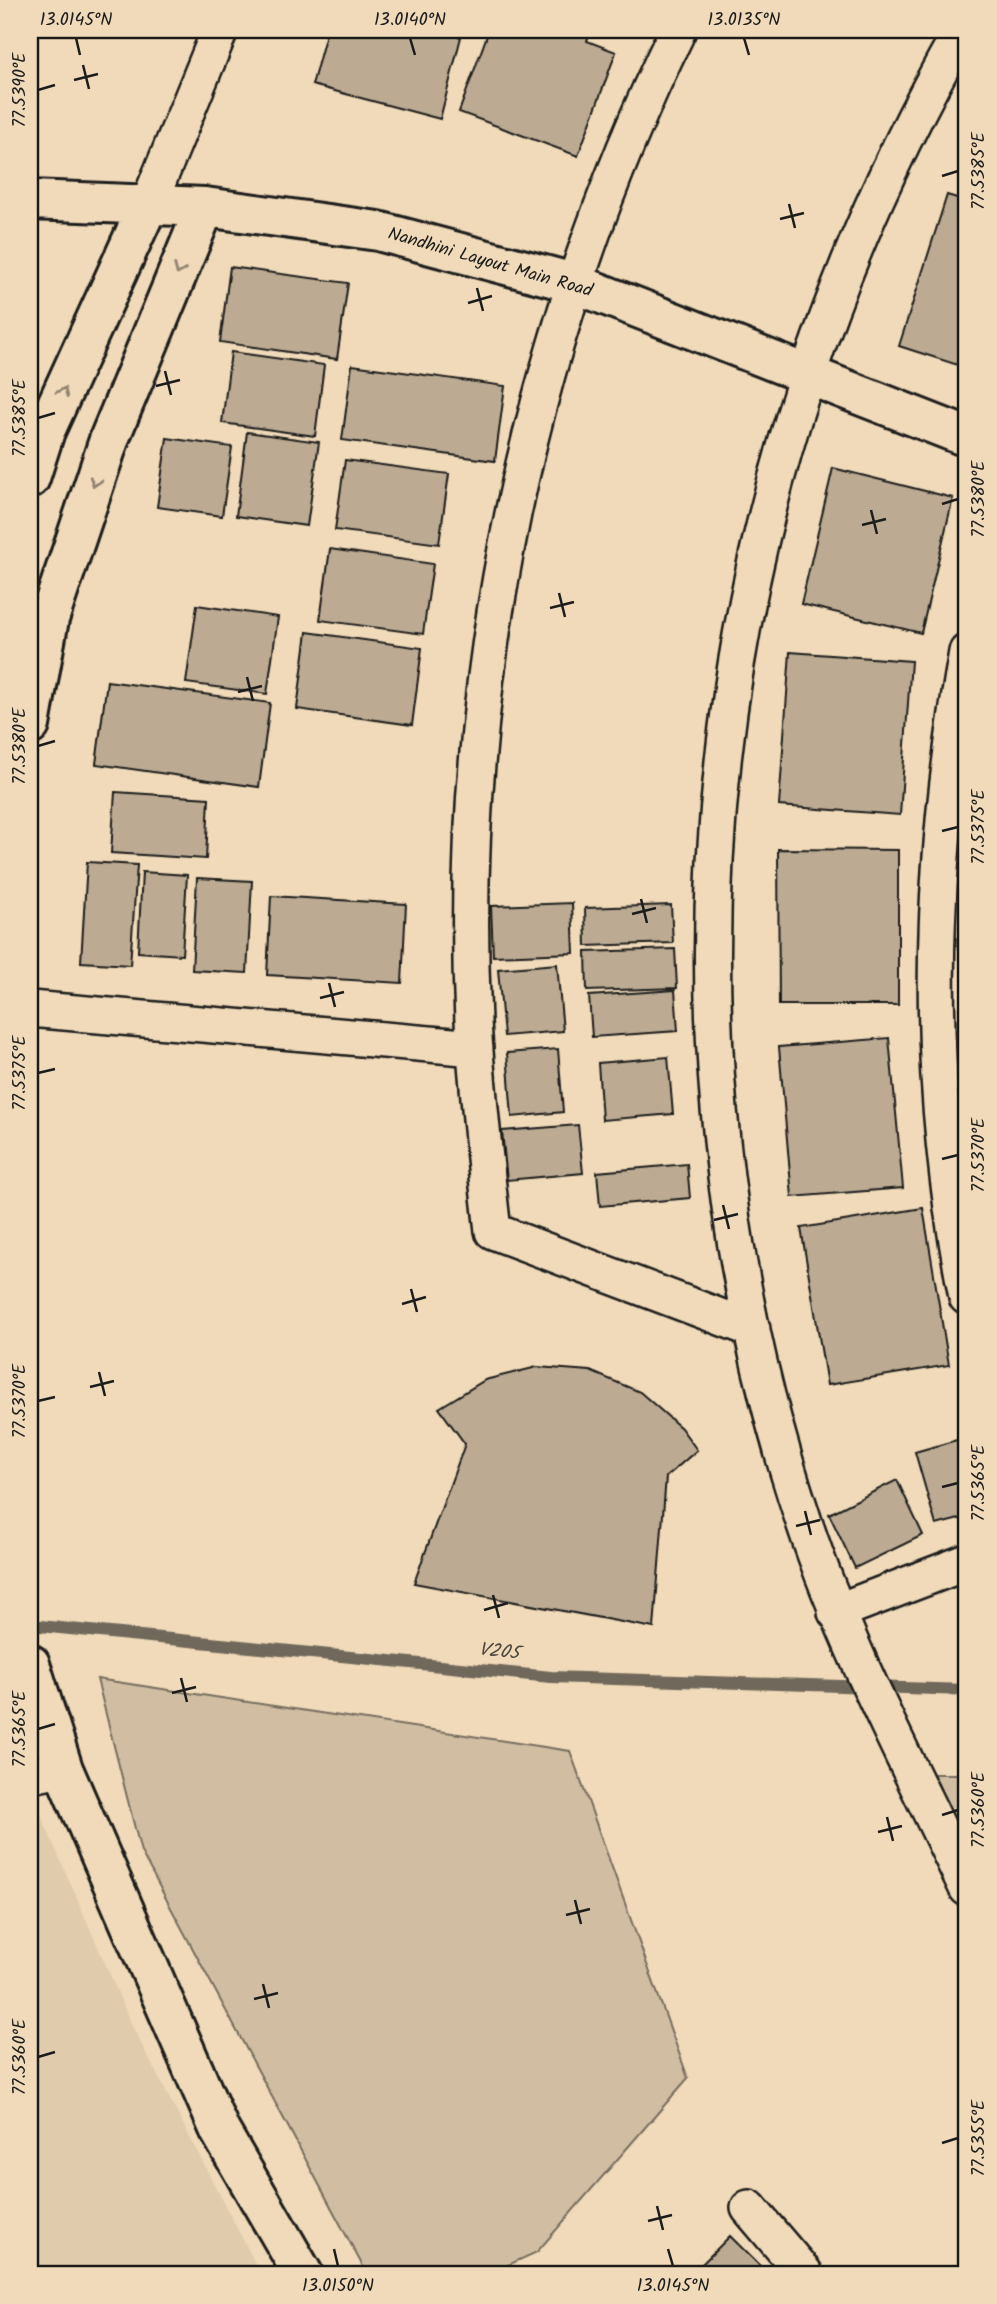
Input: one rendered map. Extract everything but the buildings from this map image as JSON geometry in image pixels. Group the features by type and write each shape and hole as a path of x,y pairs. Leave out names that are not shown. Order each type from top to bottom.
{"street":[{"path":"30,478 45,431 149,202 220,30"},
{"path":"678,30 611,178 574,284 543,386 518,489 498,594 474,805 471,912 475,1048 493,1231 752,1329"},
{"path":"962,30 884,177 845,267 806,373 769,502 740,634 724,743 716,841 713,953 722,1136 734,1233 752,1329 779,1437 836,1612 967,1888"},
{"name":"Nandhini Layout Main Road","path":"30,200 149,202 205,207 377,231 574,284 967,437"},
{"path":"30,725 49,619 110,437 205,207"},
{"path":"967,652 941,830 935,1003 948,1176 967,1297"},
{"path":"30,1009 475,1048"},
{"path":"836,1612 967,1562"},
{"path":"32,1674 46,1772 220,2132 303,2274"},
{"path":"749,2208 805,2274"}],"shaded area":[{"path":"97,1679 570,1751 688,2078 537,2252 488,2274 367,2274 141,1852"},
{"path":"933,1774 967,1774 967,1846"},
{"path":"35,1801 133,2028 261,2274 30,2274 30,1802"}],"waterway":[{"name":"V205","path":"30,1625 551,1677 967,1690"}]}
